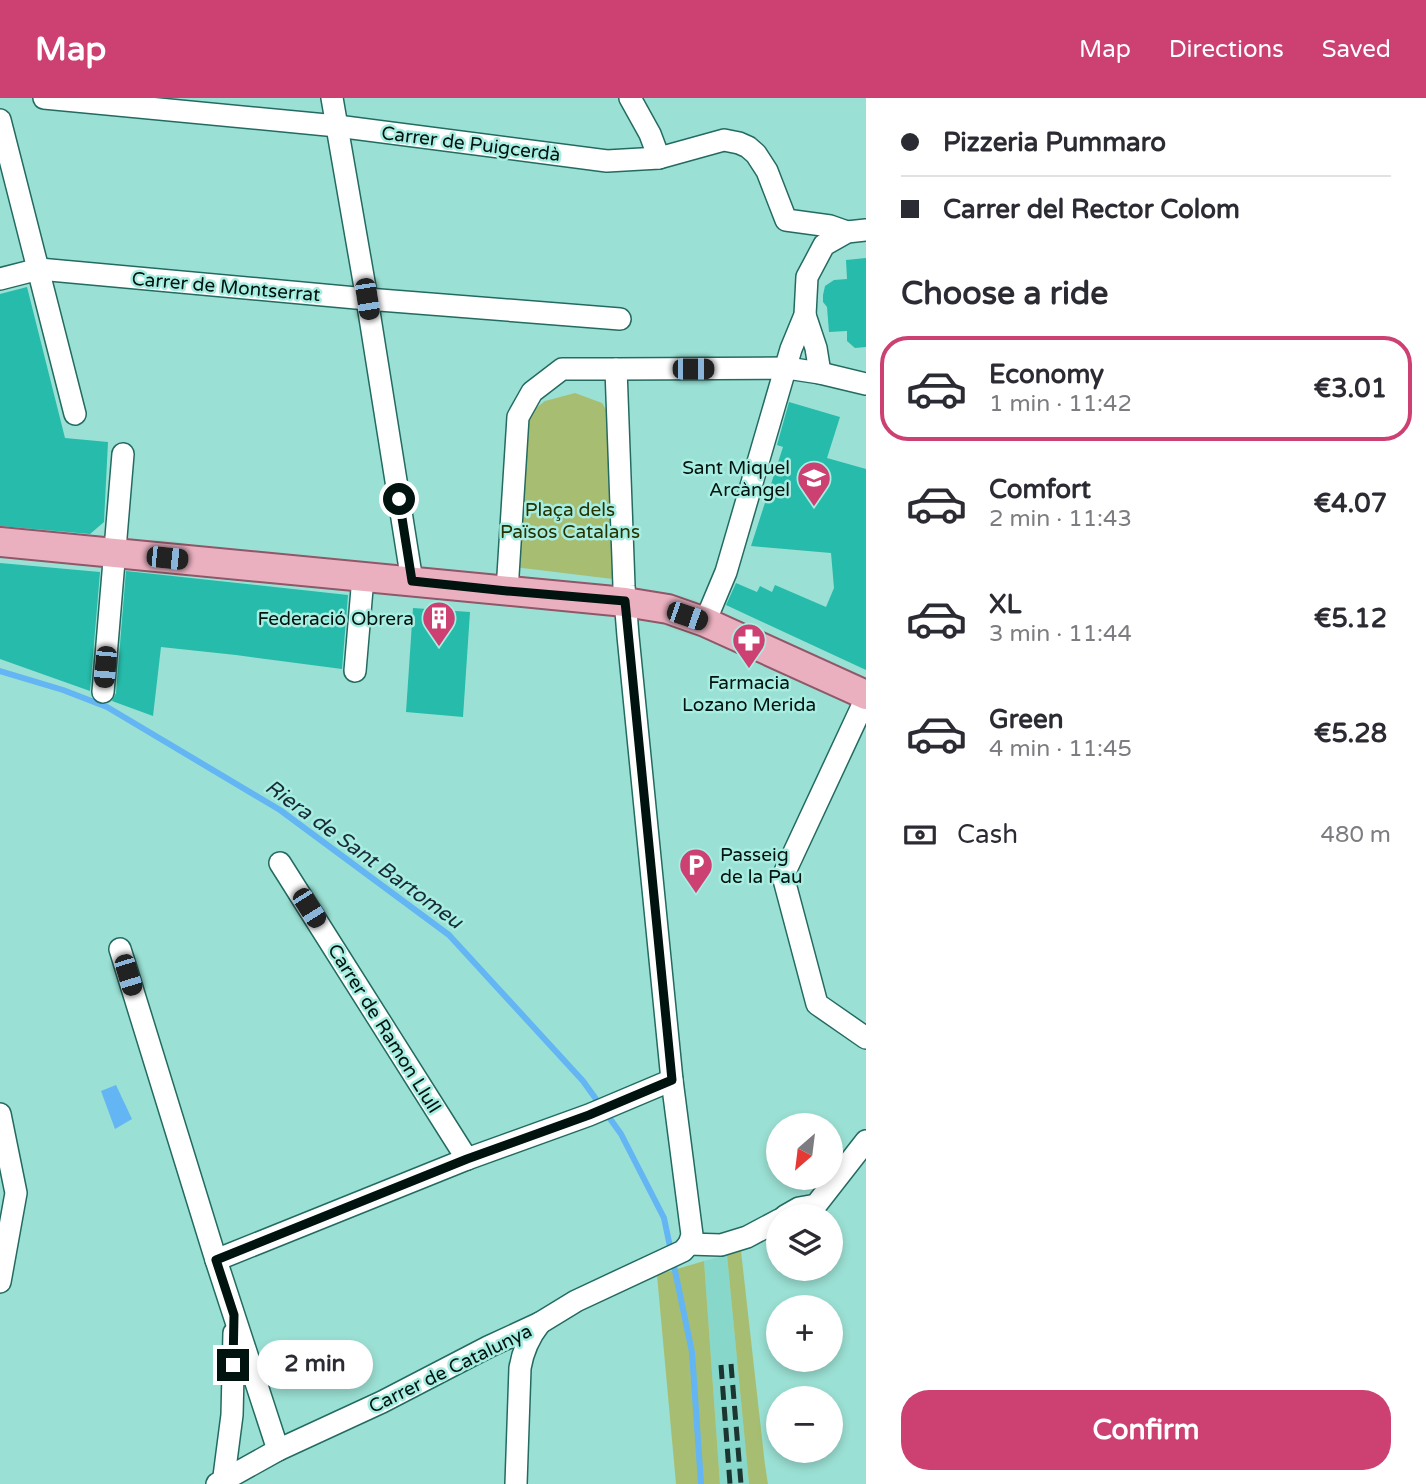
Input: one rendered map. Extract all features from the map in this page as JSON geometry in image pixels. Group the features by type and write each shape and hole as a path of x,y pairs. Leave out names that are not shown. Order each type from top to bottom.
{"main road":[{"path":"0,542 625,601 668,609 705,622 866,697"}],"street":[{"name":"Carrer de Puigcerdà","path":"44,98 337,126 607,161 659,158 724,140 739,143 756,154 767,171 786,220 857,231"},
{"path":"332,98 412,581"},
{"path":"632,99 659,158"},
{"path":"0,120 75,414"},
{"path":"705,622 726,572 791,349 805,315 807,276 824,245 857,231"},
{"name":"Carrer de Montserrat","path":"0,279 39,269 620,319"},
{"path":"805,315 816,348 820,373"},
{"path":"507,591 518,417 532,392 562,369 787,368 866,384"},
{"path":"616,369 625,601 672,1080 692,1235 686,1247 721,1245 747,1237 766,1227"},
{"path":"103,692 122,454"},
{"path":"355,671 363,577"},
{"path":"866,697 783,876 817,1004 866,1038"},
{"name":"Carrer de Ramon Llull","path":"280,863 467,1159"},
{"path":"120,949 278,1450"},
{"path":"216,1260 672,1080"},
{"path":"0,1114 16,1193 0,1282"},
{"path":"817,1204 866,1141"},
{"name":"Carrer de Catalunya","path":"221,1483 278,1450 382,1402 686,1247"},
{"path":"221,1483 232,1415 234,1315"},
{"path":"516,1484 522,1354 540,1323"}],"shaded area":[{"path":"116,1085 132,1119 115,1129 101,1091"},
{"path":"727,1255 749,1484 720,1484 704,1261"}],"green space":[{"name":"Plaça dels Països Catalans","path":"575,393 602,403 618,429 629,581 514,567 523,418 545,401"},
{"path":"741,1251 768,1484 749,1484 727,1255"},
{"path":"704,1261 720,1484 676,1484 657,1275"}],"building":[{"path":"866,258 866,347 855,348 847,341 847,331 829,332 823,295 825,286 834,280 847,279 846,260"},
{"path":"27,287 65,438 108,442 104,522 90,534 0,526 0,294"},
{"path":"789,402 840,417 827,458 866,469 866,670 726,605 736,583 757,592 760,586 772,592 775,585 826,607 834,588 831,553 751,546 783,447 777,445"},
{"path":"0,563 100,572 90,691 0,659"},
{"path":"126,571 348,595 342,669 161,647 153,716 112,701 116,693"},
{"name":"Federació Obrera","path":"413,608 470,612 463,717 406,712"}],"waterway":[{"name":"Riera de Sant Bartomeu","path":"0,671 107,707 280,810 449,935 583,1081 621,1134 664,1218 692,1352 701,1484"}],"railway":[{"path":"731,1364 741,1484"},
{"path":"721,1365 730,1484"}],"place":[{"name":"Sant Miquel Arcàngel","path":"814,508"},
{"name":"Federació Obrera","path":"439,648"},
{"name":"Farmacia Lozano Merida","path":"749,670"},
{"name":"Passeig de la Pau","path":"696,895"}],"route":[{"path":"233,1365 234,1315 216,1260 672,1080 625,601 412,581 399,499"}]}
